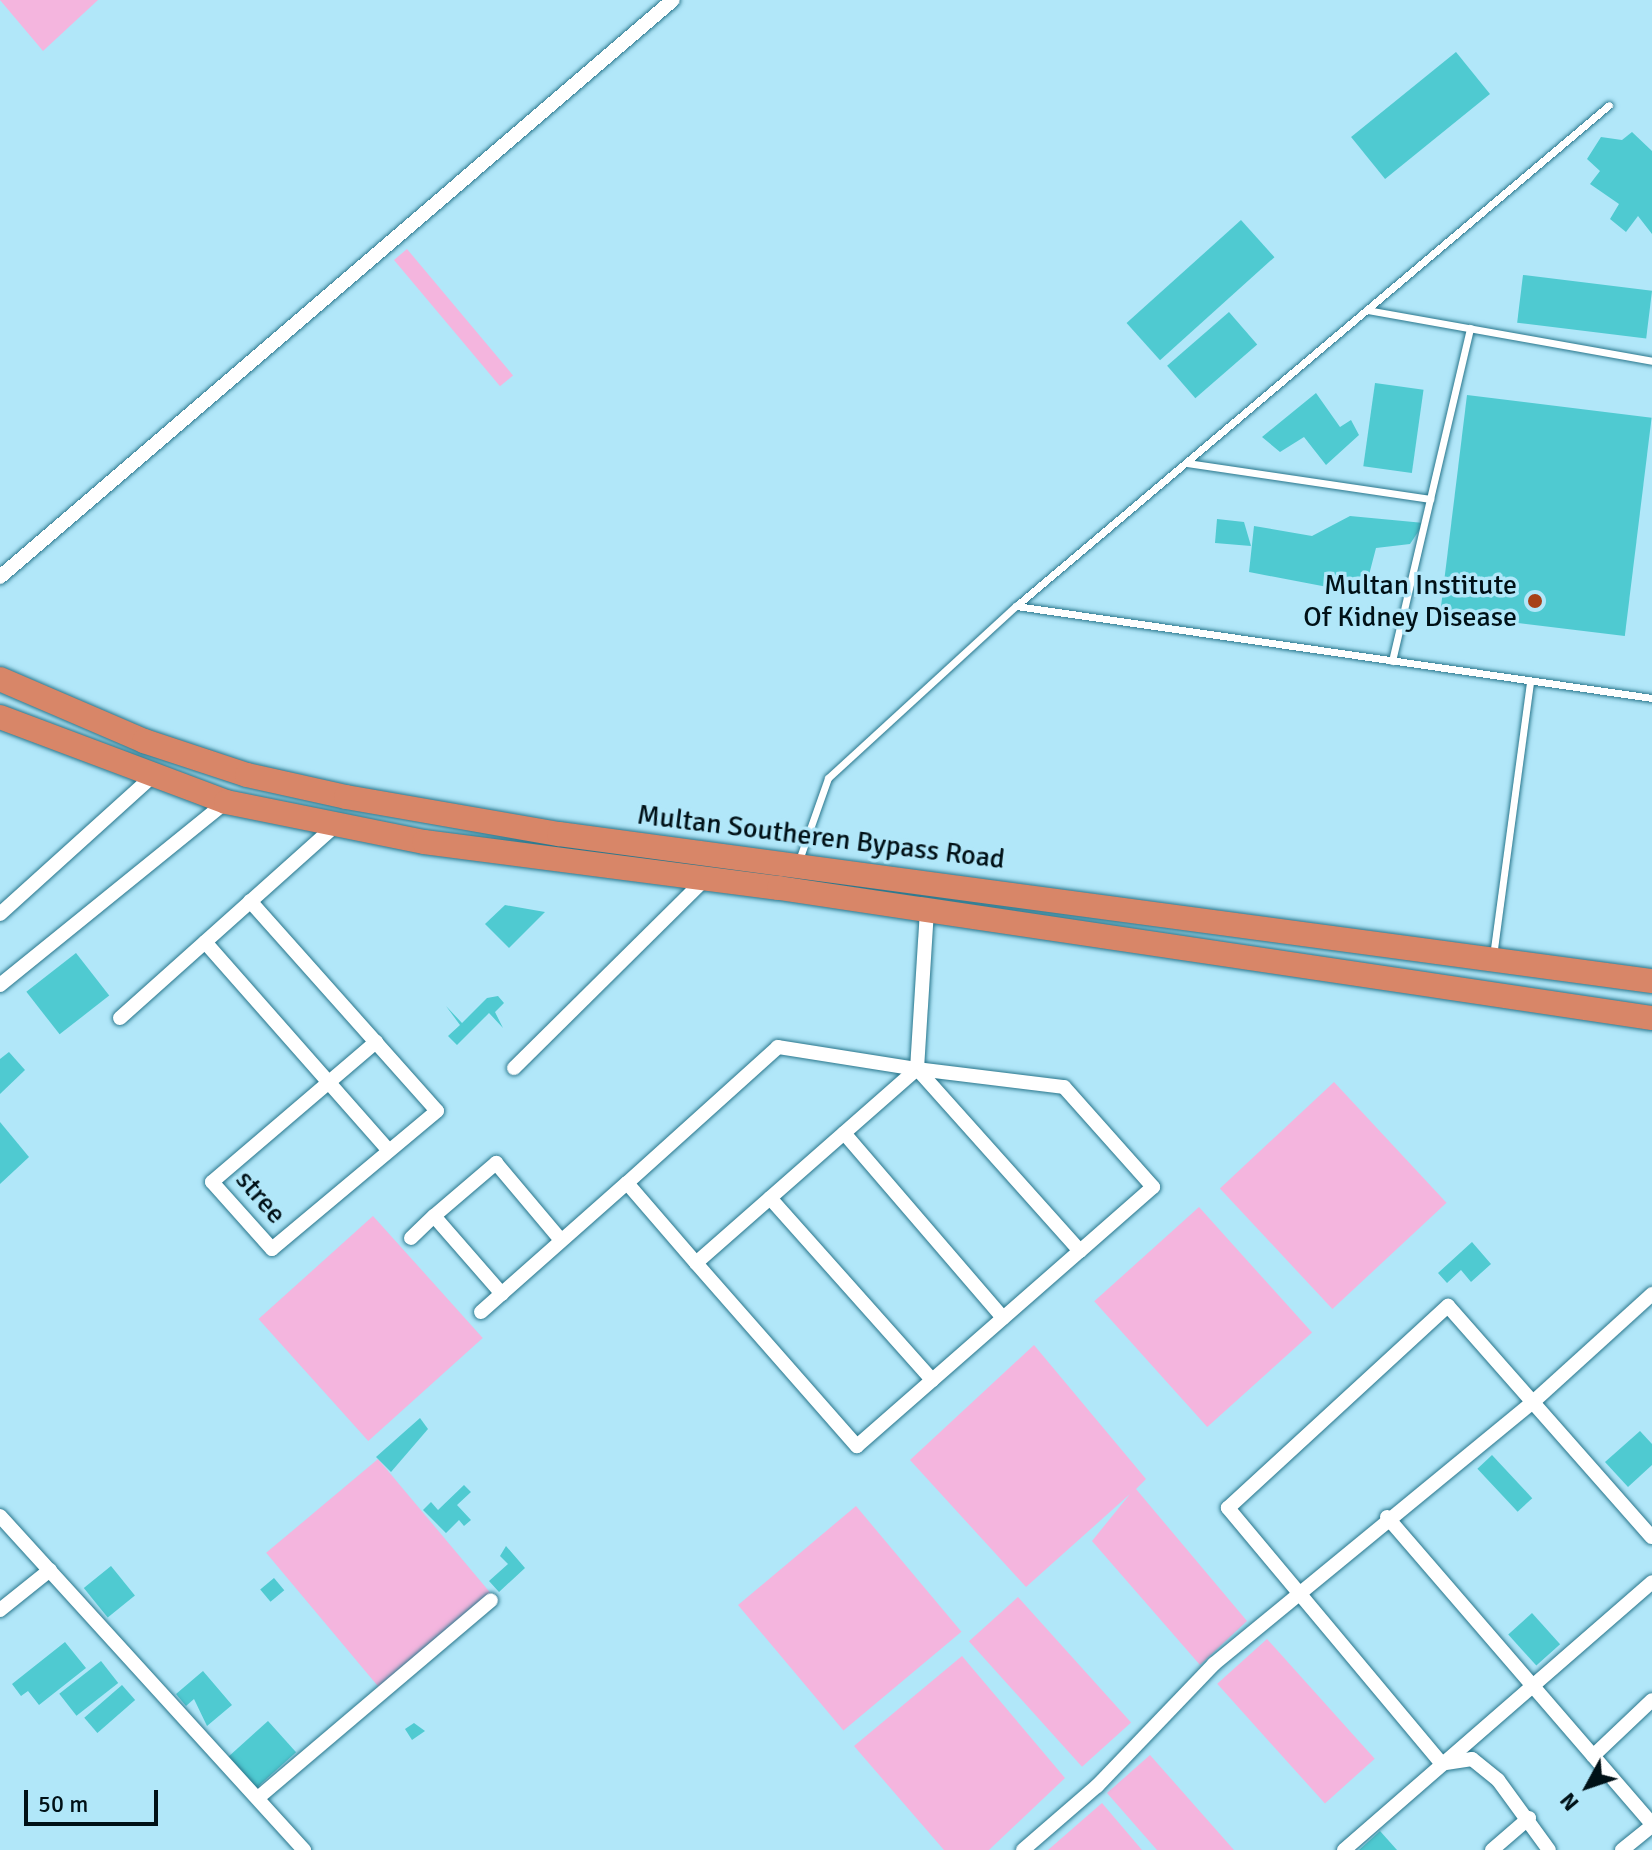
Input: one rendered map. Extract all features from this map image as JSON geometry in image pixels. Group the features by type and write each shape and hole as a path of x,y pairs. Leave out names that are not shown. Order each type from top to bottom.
{"highway":[{"name":"Multan Southeren Bypass Road","path":"0,679 144,741 247,775 559,834 1652,981"},
{"name":"Multan Southeren Bypass Road","path":"0,717 157,772 226,802 336,825 539,860 706,878 1652,1018"}],"street":[{"path":"0,577 673,0"},
{"path":"0,914 157,772"},
{"path":"0,985 226,802"},
{"path":"120,1018 336,825"},
{"path":"514,1068 706,878"},
{"name":"stree","path":"250,901 376,1042 437,1111 272,1249 212,1182 376,1042"},
{"path":"696,1263 917,1069 927,910"},
{"path":"205,942 331,1080 389,1151"},
{"path":"481,1312 778,1047 917,1069 1064,1087 1153,1187 857,1446 627,1183"},
{"path":"917,1069 1080,1251"},
{"path":"844,1133 1003,1318"},
{"path":"411,1238 496,1163 560,1239"},
{"path":"770,1198 932,1380"},
{"path":"434,1216 502,1294"},
{"path":"1023,1850 1097,1786 1214,1664 1299,1599 1387,1517 1533,1402 1652,1294"},
{"path":"1442,1764 1299,1599 1228,1508 1448,1306 1652,1537"},
{"path":"0,1516 304,1850"},
{"path":"1387,1517 1652,1825 1622,1850"},
{"path":"0,1610 50,1570"},
{"path":"1344,1850 1652,1582"},
{"path":"259,1797 491,1600"},
{"path":"1593,1756 1652,1700"},
{"path":"1442,1764 1472,1759 1529,1818 1549,1850"},
{"path":"1492,1850 1529,1818"}],"lane":[{"path":"798,864 828,778 1016,606 1609,105"},
{"path":"1367,310 1652,361"},
{"path":"1392,661 1470,328"},
{"path":"1186,463 1430,499"},
{"path":"1016,606 1652,698"},
{"path":"1493,959 1530,681"}],"shaded area":[{"path":"0,0 98,0 43,51"},
{"path":"407,249 513,375 500,386 394,260"},
{"path":"1334,1082 1447,1203 1332,1309 1220,1188"},
{"path":"1199,1207 1312,1333 1207,1427 1094,1301"},
{"path":"373,1216 483,1338 368,1441 259,1319"},
{"path":"1034,1345 1146,1479 1136,1489 1247,1621 1200,1665 1092,1541 1130,1494 1026,1587 910,1460"},
{"path":"378,1459 490,1593 379,1687 266,1553"},
{"path":"856,1506 961,1632 843,1731 738,1605"},
{"path":"1018,1597 1131,1723 1082,1767 969,1641"},
{"path":"1267,1639 1375,1759 1325,1803 1217,1684"},
{"path":"962,1656 1065,1778 989,1850 944,1850 854,1746"},
{"path":"1150,1755 1234,1850 1157,1850 1107,1793"},
{"path":"1102,1803 1142,1850 1048,1850"}],"building":[{"path":"1456,52 1490,94 1385,179 1351,137"},
{"path":"1632,132 1652,151 1652,234 1638,216 1626,232 1610,219 1619,204 1590,184 1600,171 1587,159 1601,137 1622,140"},
{"path":"1241,220 1274,257 1160,360 1127,323"},
{"path":"1523,275 1652,291 1646,338 1517,323"},
{"path":"1229,312 1257,344 1195,398 1167,366"},
{"path":"1375,383 1424,390 1412,473 1363,466"},
{"path":"1316,393 1340,427 1351,420 1359,435 1326,465 1304,437 1280,452 1262,437"},
{"path":"1467,395 1652,418 1625,636 1440,613"},
{"path":"1350,516 1424,523 1410,544 1376,548 1364,594 1249,572 1254,526 1312,536"},
{"path":"1217,519 1244,522 1251,546 1215,543"},
{"path":"505,905 545,912 509,948 485,924"},
{"path":"76,953 109,996 60,1034 26,992"},
{"path":"498,996 504,1003 495,1012 503,1028 489,1013 457,1045 448,1036 460,1025 446,1006 462,1023 487,998"},
{"path":"9,1052 25,1070 0,1094 0,1059"},
{"path":"0,1122 29,1157 0,1184"},
{"path":"1472,1242 1491,1264 1471,1282 1461,1270 1447,1283 1438,1273"},
{"path":"420,1418 428,1429 391,1472 376,1457"},
{"path":"1640,1431 1652,1444 1652,1465 1628,1487 1605,1462"},
{"path":"1492,1455 1532,1498 1518,1512 1477,1469"},
{"path":"464,1485 471,1492 457,1505 471,1520 464,1526 459,1520 446,1533 423,1510 431,1502 438,1510"},
{"path":"506,1546 525,1568 499,1592 489,1581 508,1564 500,1556"},
{"path":"111,1566 135,1596 108,1618 84,1588"},
{"path":"274,1578 284,1590 270,1602 260,1590"},
{"path":"1532,1613 1560,1644 1536,1666 1508,1634"},
{"path":"65,1642 86,1668 39,1705 28,1691 21,1696 12,1684"},
{"path":"101,1661 118,1683 76,1716 59,1694"},
{"path":"203,1671 232,1705 207,1726 194,1699 186,1706 176,1694"},
{"path":"122,1685 135,1700 97,1733 84,1718"},
{"path":"268,1721 296,1752 257,1788 229,1756"},
{"path":"414,1723 425,1731 412,1740 405,1729"},
{"path":"1380,1831 1397,1850 1359,1850"}],"place":[{"name":"Multan Institute Of Kidney Disease","path":"1535,601"}]}
